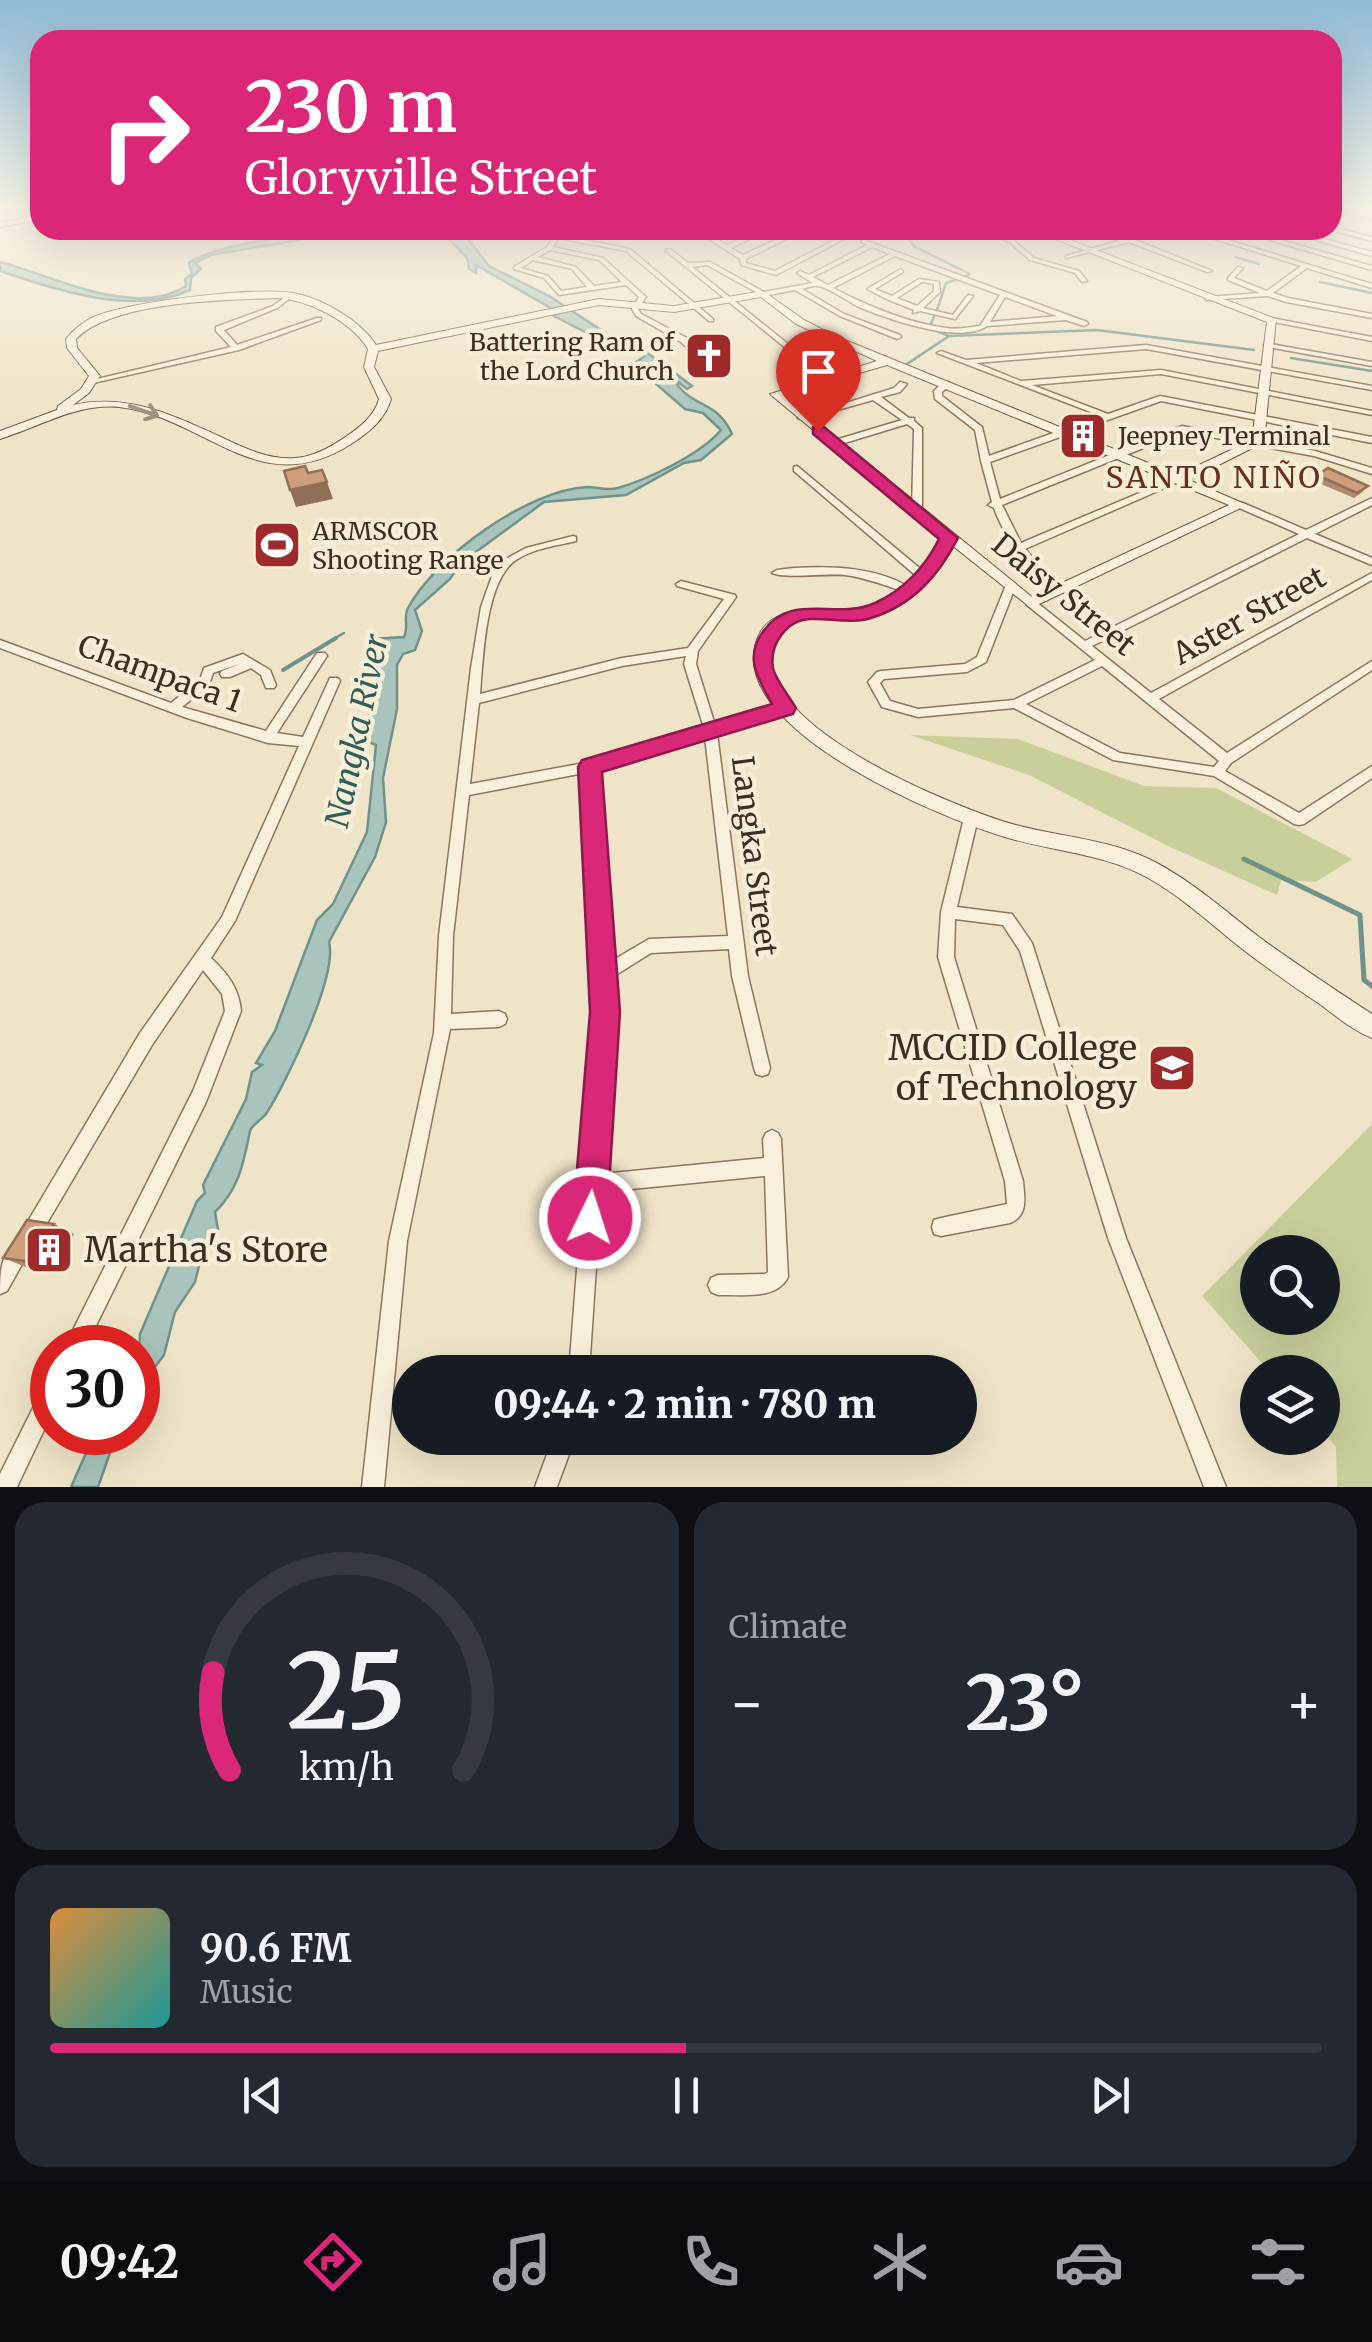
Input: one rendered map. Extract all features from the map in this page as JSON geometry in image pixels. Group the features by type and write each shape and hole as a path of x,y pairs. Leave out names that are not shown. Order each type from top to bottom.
{"main road":[{"path":"1158,279 1272,320 1258,442 1178,480"},
{"path":"373,349 605,301 694,307 763,294 800,322 1240,505"},
{"path":"0,435 96,404 131,406 252,457 304,460 344,444 382,411 384,399 369,367 371,340 356,328 290,296 131,310 102,317 76,332 70,344 92,370 93,380 50,416"},
{"path":"825,378 889,360"},
{"name":"Daisy Street","path":"825,378 776,393 1008,592 1031,603"},
{"path":"1031,603 1240,505"},
{"path":"949,538 941,559 926,578 876,611 802,613 779,623 767,641 763,668 785,708 807,730 859,765 971,818 1140,864 1372,1026"}],"street":[{"path":"547,279 558,292 628,283"},
{"path":"584,279 592,288"},
{"path":"624,279 643,297 638,315 684,340 713,368"},
{"path":"662,279 711,320"},
{"path":"706,279 825,378"},
{"path":"737,279 763,294 825,285 837,279"},
{"path":"816,279 861,305 905,321 962,332 987,324 1067,318"},
{"path":"887,279 870,289 918,309 954,317 970,296"},
{"path":"964,279 1084,324"},
{"path":"1231,279 1267,294 1372,316"},
{"path":"1208,300 1267,294 1286,279"},
{"path":"880,331 905,321 939,284 921,280 891,299"},
{"path":"796,288 897,337"},
{"path":"987,324 1004,294"},
{"path":"236,348 218,329 274,307 290,296"},
{"path":"93,380 236,348 319,319"},
{"path":"1272,320 1372,339"},
{"path":"1268,345 1372,364"},
{"path":"966,362 1136,347 1372,388"},
{"path":"941,353 1104,416"},
{"path":"1021,383 1152,372 1372,413"},
{"path":"802,418 876,397 903,384"},
{"path":"946,384 938,390 938,398 976,424 993,505 1018,548 1061,589"},
{"path":"876,397 918,428 916,511"},
{"path":"986,461 1060,431 1160,398 1372,440"},
{"path":"835,443 911,420"},
{"path":"993,505 1182,429 1258,442 1372,471"},
{"path":"797,468 926,578"},
{"path":"1018,548 1178,480"},
{"path":"1084,646 1372,501"},
{"path":"1240,505 1372,562"},
{"path":"373,1487 398,1241 443,1022 446,936 484,622 500,568 524,552 573,539"},
{"path":"776,573 856,572 908,590"},
{"name":"Aster Street","path":"1150,699 1372,576"},
{"path":"473,700 622,662 692,651 731,597 682,584"},
{"path":"1008,592 982,659 968,668 881,675 874,682 886,704 901,712 1016,704 1102,661"},
{"name":"Daisy Street","path":"1031,603 1150,699 1222,766"},
{"name":"Champaca 1","path":"0,644 268,738 304,742"},
{"name":"Langka Street","path":"692,651 697,698 710,729 740,976 762,1068"},
{"path":"268,738 320,656"},
{"path":"175,706 205,682 208,671 244,658 266,673 270,685"},
{"path":"226,674 252,664"},
{"path":"1222,766 1372,665"},
{"path":"0,1284 146,1039 228,922 334,681"},
{"path":"1016,704 1116,757 1222,766 1299,820 1372,771"},
{"path":"466,790 590,767 785,708"},
{"path":"580,1355 604,974 590,767"},
{"path":"941,1227 1010,1214 1016,1206 1014,1181 946,957 948,912 971,818"},
{"path":"948,912 1006,919 1027,948 1117,1238 1215,1487"},
{"path":"604,974 649,946 737,942"},
{"path":"86,1325 200,1096 233,1011 234,1000 218,974 203,961"},
{"path":"443,1022 500,1019"},
{"path":"718,1285 767,1284 778,1277 772,1139"},
{"path":"592,1184 773,1166"},
{"path":"4,1487 30,1435"},
{"path":"546,1487 558,1455"}],"green space":[{"path":"910,735 1018,739 1144,786 1216,788 1352,859 1316,882 1281,880 1277,895 1168,846 1029,775"},
{"path":"1372,1124 1372,1487 1337,1487 1340,1355 1255,1355 1202,1296 1240,1258 1240,1335 1340,1335 1340,1235 1262,1235"}],"water":[{"path":"26,279 54,279 94,292 143,298 165,295 186,286 185,279 191,279 190,290 167,298 118,300"},
{"path":"501,279 516,279 607,334 631,341 661,363 648,364 657,374 671,370 692,386 687,389 673,378 688,395 719,415 732,434 701,460 684,463 626,495 544,502 461,563 450,579 415,610 422,631 415,650 403,654 397,665 397,709 383,778 386,822 375,857 329,942 326,979 308,1029 275,1099 250,1131 235,1183 215,1212 218,1230 200,1262 195,1282 175,1312 160,1360 160,1325 144,1325 197,1201 205,1193 203,1185 246,1099 252,1072 262,1065 256,1063 275,1031 317,920 333,904 367,832 376,745 360,738 369,724 373,639 404,637 407,611 421,588 461,548 512,513 564,491 587,487 614,489 642,479 686,458 721,430 703,413 685,409 633,364 645,356 641,350 618,349 552,315 554,310"},
{"path":"85,1455 109,1455 98,1487 71,1487"}],"building":[{"path":"305,466 308,473 322,470 327,482 290,490 284,471"},
{"path":"1328,468 1368,486 1357,493 1317,475"},
{"path":"27,1220 54,1224 32,1262 3,1258"}],"waterway":[{"path":"937,310 946,283 957,279"},
{"path":"1320,282 1372,293"},
{"path":"931,324 935,314"},
{"path":"929,328 949,336"},
{"path":"949,336 1097,330 1254,350"},
{"path":"907,364 949,336"},
{"path":"1291,358 1372,371"},
{"name":"Nangka River","path":"332,640 344,633"},
{"path":"283,670 336,638"},
{"path":"1250,862 1244,859 1360,915 1364,980 1372,986"}],"place":[{"name":"Battering Ram of the Lord Church","path":"709,356"},
{"name":"Jeepney Terminal","path":"1083,436"},
{"name":"ARMSCOR Shooting Range","path":"277,545"},
{"name":"MCCID College of Technology","path":"1172,1068"},
{"name":"Martha's Store","path":"49,1250"}],"district":[{"name":"SANTO NIÑO","path":"1214,477"}],"route":[{"path":"590,1218 605,1012 590,767 785,708 767,680 762,655 779,623 802,613 876,611 931,572 949,538 818,431"}]}
